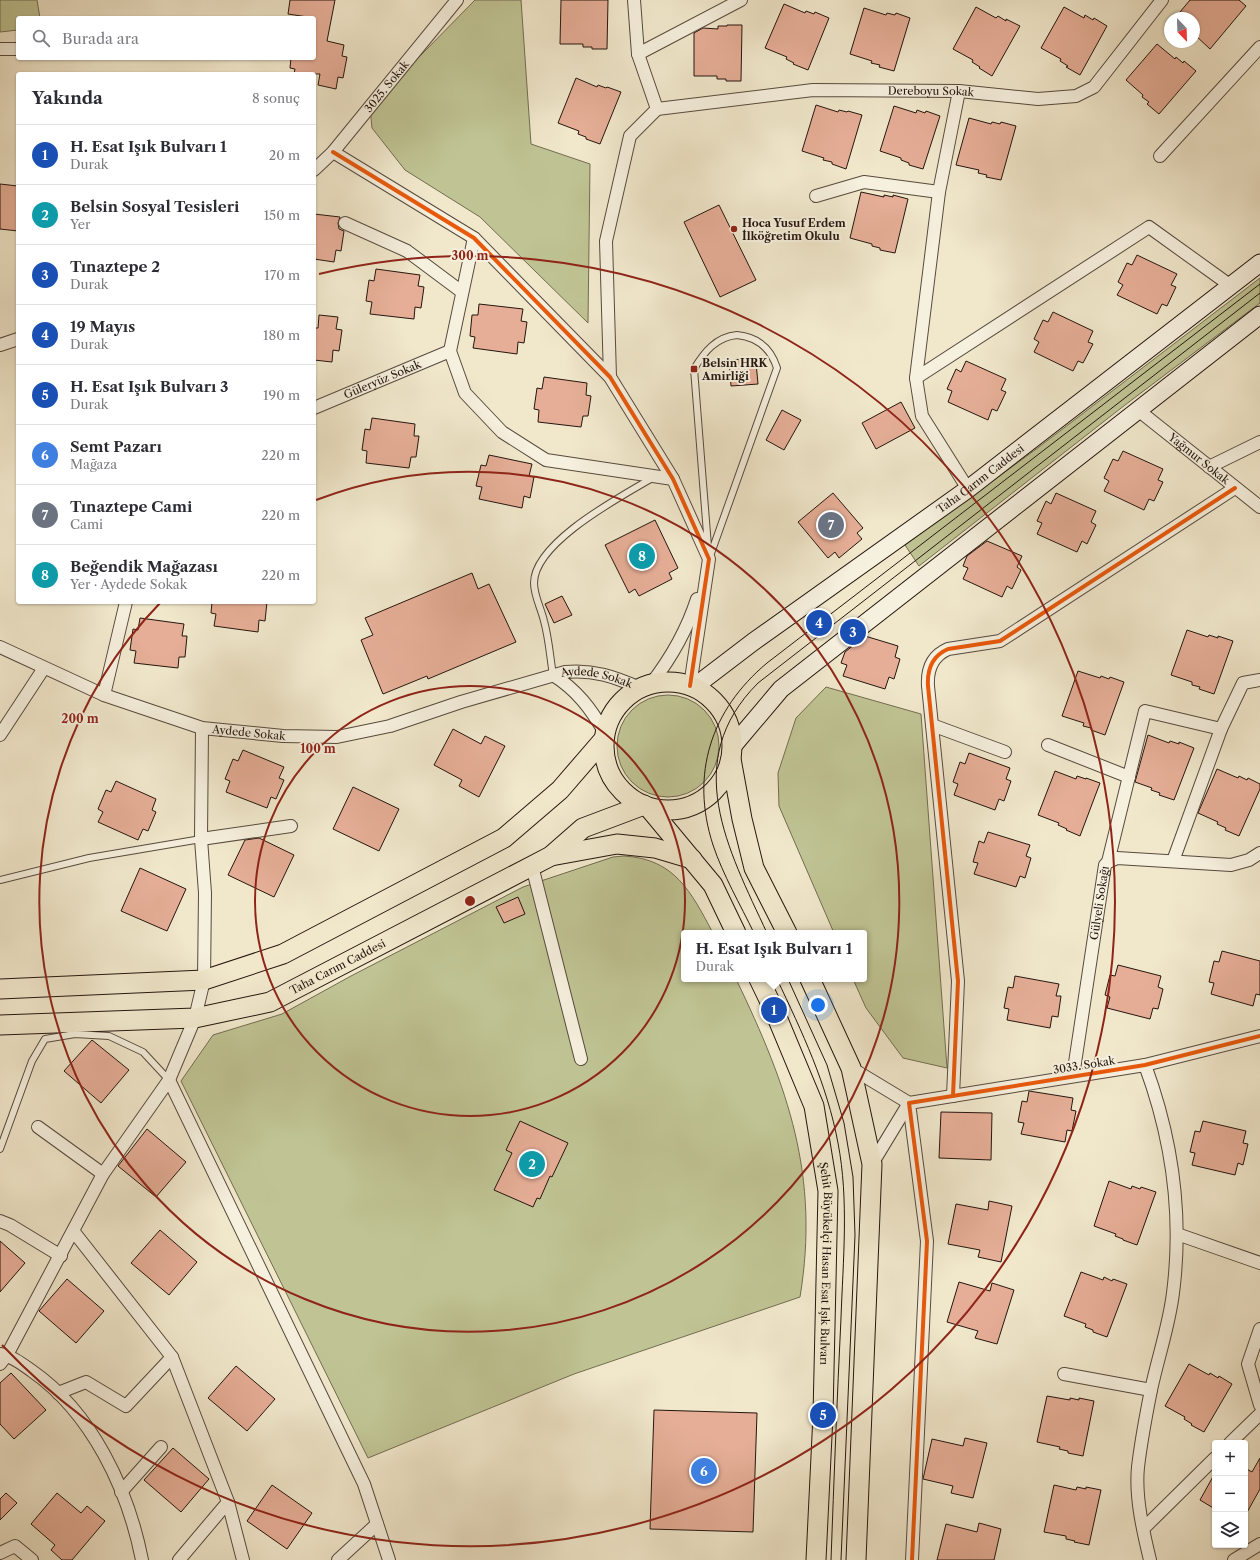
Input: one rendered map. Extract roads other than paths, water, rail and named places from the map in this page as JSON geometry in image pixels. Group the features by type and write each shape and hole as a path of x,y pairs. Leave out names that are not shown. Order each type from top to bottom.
{"main road":[{"name":"Taha Carım Caddesi","path":"692,687 968,489 1260,263"},
{"path":"604,736 604,757 612,779 628,797 646,806 672,810 698,803 715,790 722,781 732,753 781,689 1260,315"},
{"path":"0,989 204,980 283,954 504,838 560,790 604,736 614,711 621,702 646,686 675,682 692,687 708,695 723,713 732,735 732,753 742,819 754,868 785,930"},
{"name":"Taha Carım Caddesi","path":"0,1025 195,1018 270,1002 551,856 583,828 646,806"},
{"path":"646,806 713,885 735,930"},
{"path":"551,856 617,844 655,848 692,859"},
{"name":"Şehit Büyükelçi Hasan Esat Işık Bulvarı","path":"760,982 774,1010 814,1106 828,1191 823,1415 816,1560"},
{"path":"811,982 851,1068 872,1164 856,1560"}],"street":[{"name":"3025. Sokak","path":"316,168 333,152 457,0"},
{"path":"610,377 606,241 630,136 656,109 638,54 634,0"},
{"path":"638,54 741,0"},
{"name":"Dereboyu Sokak","path":"656,109 813,90 959,91 1038,99 1076,96 1094,87 1162,0"},
{"path":"1160,156 1260,47"},
{"path":"0,49 16,49"},
{"path":"959,91 939,192 916,378 922,416 968,489"},
{"path":"333,152 474,238 610,377 672,479 709,559 692,687"},
{"path":"816,196 864,182 939,192"},
{"path":"345,223 407,251 462,292"},
{"path":"916,378 1149,227 1231,286"},
{"path":"474,238 450,352 464,393 502,432 546,460 672,479"},
{"path":"0,345 16,339"},
{"name":"Güleryüz Sokak","path":"316,407 450,352"},
{"name":"Yağmur Sokak","path":"1138,410 1235,488 1259,505"},
{"path":"1209,467 1260,442"},
{"path":"953,1096 958,981 932,725 928,680 930,667 937,656 948,649 1000,641 1235,488"},
{"path":"646,686 684,632 703,584 709,559"},
{"path":"104,695 126,604"},
{"name":"Aydede Sokak","path":"0,647 104,695 202,728 282,736 337,737 390,726 462,702 553,675 578,671 616,677 646,686"},
{"path":"0,735 44,668"},
{"name":"Aydede Sokak","path":"553,675 565,683 586,702 604,736"},
{"path":"1173,861 1221,729 1243,683 1260,680"},
{"path":"1108,862 1146,711 1221,729"},
{"path":"932,725 1005,752"},
{"path":"142,1560 132,1519 121,1492 91,1435 77,1414 58,1393 38,1375 2,1358 61,1256 103,1174 169,1080 195,1018 204,980 205,893 200,839 202,728"},
{"path":"1048,745 1129,777"},
{"path":"200,839 291,826"},
{"name":"Gülyeli Sokağı","path":"1073,1076 1103,870 1108,862 1117,858 1231,865 1249,860 1260,854"},
{"path":"532,866 581,1059"},
{"name":"3033. Sokak","path":"909,1103 1145,1064 1260,1036"},
{"path":"1145,1064 1159,1106 1169,1148 1175,1190 1177,1234 1173,1293 1168,1323 1151,1390 1138,1468 1144,1528 1150,1560"},
{"path":"851,1068 909,1103"},
{"path":"169,1080 364,1484 389,1560"},
{"path":"872,1164 909,1103"},
{"path":"909,1103 927,1241 912,1560"},
{"path":"38,1127 103,1174"},
{"path":"0,1221 10,1225 61,1256"},
{"path":"74,1232 172,1357 228,1502 243,1560"},
{"path":"1177,1234 1260,1263"},
{"path":"1260,1329 1248,1364 1260,1405"},
{"path":"58,1393 86,1382 126,1406 172,1357"},
{"path":"1064,1374 1151,1390"},
{"path":"1233,1440 1260,1414"},
{"path":"121,1492 162,1447"},
{"path":"1144,1528 1212,1461"},
{"path":"179,1560 228,1502"},
{"path":"338,1560 378,1524"},
{"path":"1234,1560 1260,1544"},
{"path":"0,1553 15,1546 32,1560"}],"lane":[{"path":"729,336 745,336 753,338 766,348 775,361 777,368 709,559 694,369 700,359 716,342 729,336"},
{"path":"553,675 547,634 534,589 536,570 545,555 569,531 611,502 655,476"},
{"path":"0,880 89,858 200,839"},
{"path":"0,1149 32,1061 45,1040 75,1034 109,1036 143,1052 169,1080"}],"tram line":[{"path":"753,930 717,856 706,819 704,793 705,769 710,745 719,723 732,701 748,681 767,663 1260,284"},
{"path":"766,930 738,869 726,838 719,806 716,774 721,743 734,713 758,683 1260,293"},
{"path":"778,982 813,1059 827,1100 838,1143 843,1186 844,1252 831,1560"},
{"path":"789,982 827,1065 844,1123 853,1177 855,1235 841,1560"}],"place":[{"name":"Hoca Yusuf Erdem İlköğretim Okulu","path":"734,229"},
{"name":"Belsin HRK Amirliği","path":"694,369"},
{"name":"Tınaztepe Cami","path":"831,525"},
{"name":"Beğendik Mağazası","path":"642,556"},
{"name":"19 Mayıs","path":"819,623"},
{"name":"Tınaztepe 2","path":"853,632"},
{"name":"H. Esat Işık Bulvarı 1","path":"774,1010"},
{"name":"Belsin Sosyal Tesisleri","path":"532,1164"},
{"name":"H. Esat Işık Bulvarı 3","path":"823,1415"},
{"name":"Semt Pazarı","path":"704,1471"}]}
